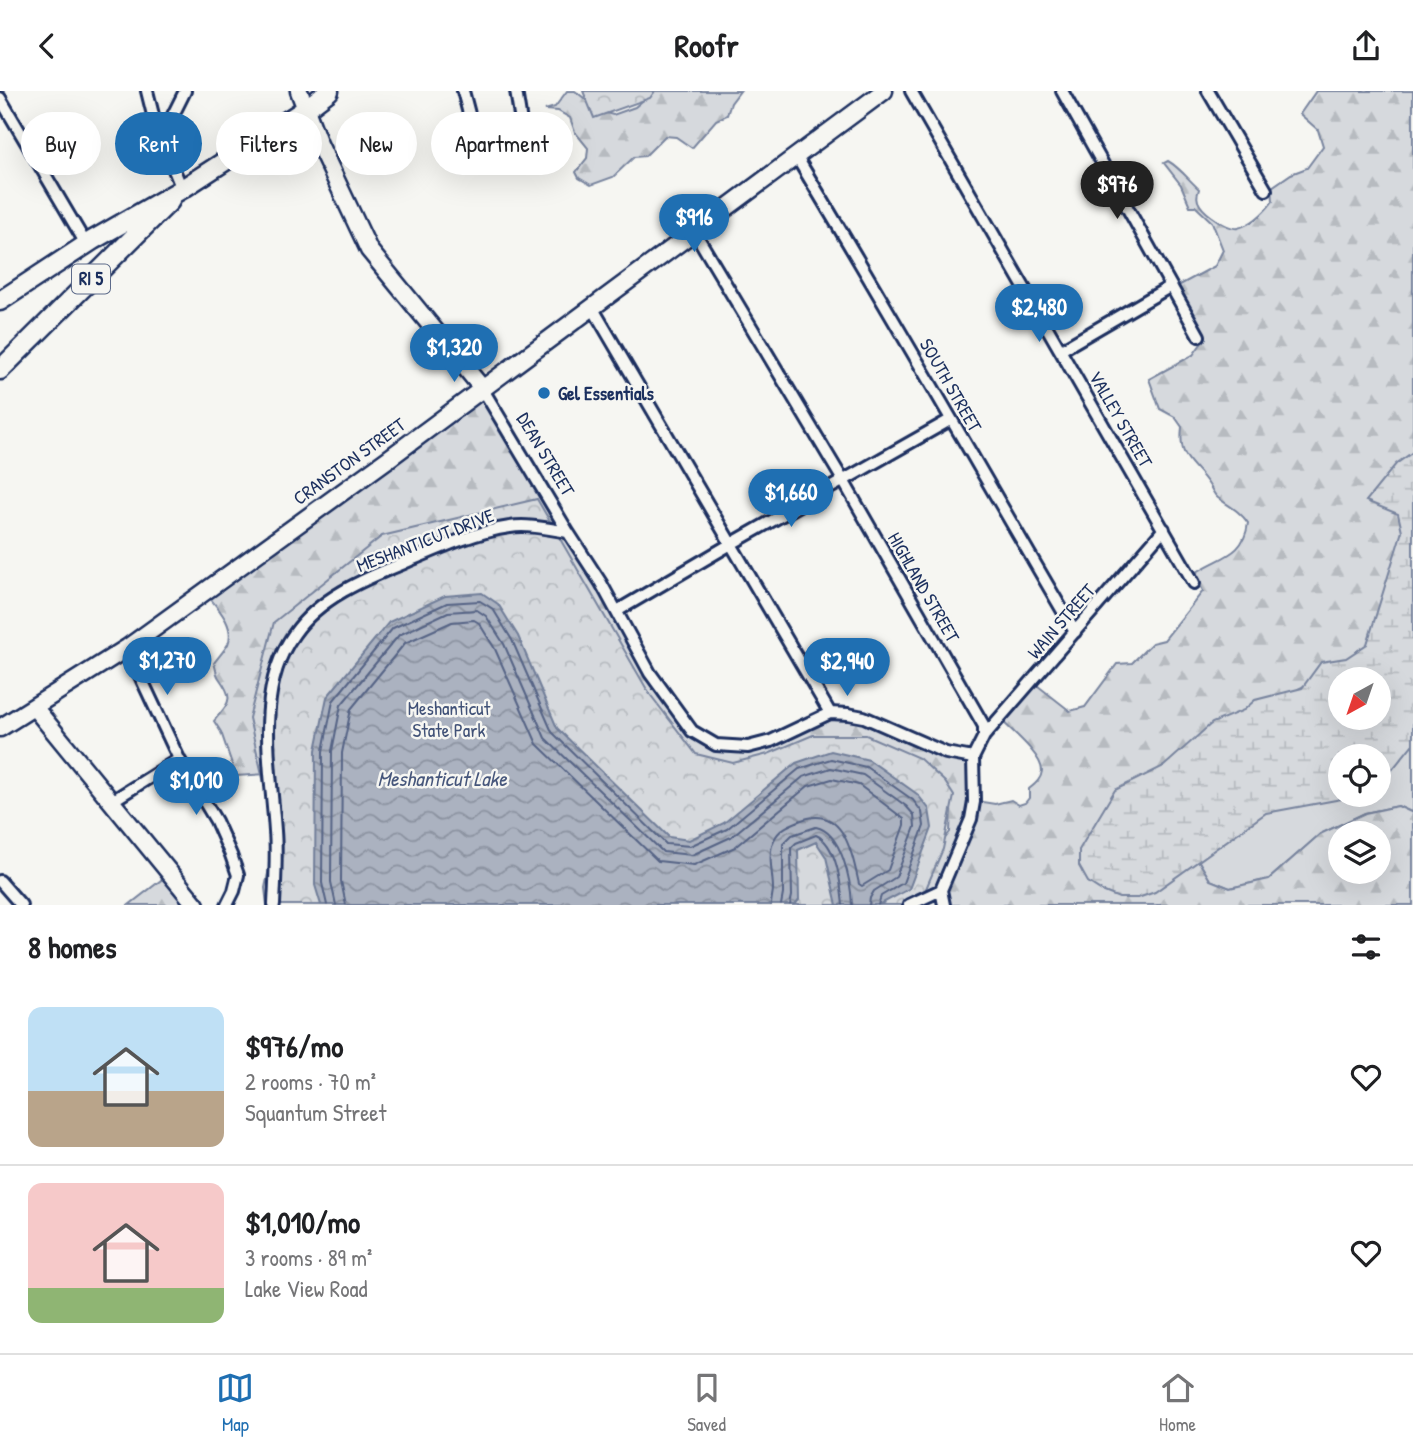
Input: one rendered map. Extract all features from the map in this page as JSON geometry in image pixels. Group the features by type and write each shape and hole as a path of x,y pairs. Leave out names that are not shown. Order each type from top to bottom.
{"main road":[{"name":"RI 5","path":"0,301 86,244 182,189 329,92"},
{"name":"RI 5","path":"0,370 182,189"}],"street":[{"path":"147,91 153,112"},
{"path":"174,112 185,91"},
{"name":"DEAN STREET","path":"299,91 304,110 369,250 482,388 617,611 650,673 686,724 712,744 737,748 771,741 830,713"},
{"path":"463,91 475,137 478,143 483,145 516,138 521,134 516,91"},
{"name":"CRANSTON STREET","path":"0,728 127,648 884,91"},
{"name":"VALLEY STREET","path":"911,91 1194,583"},
{"path":"1062,91 1199,336"},
{"path":"1208,91 1266,190"},
{"path":"0,98 86,244"},
{"name":"SOUTH STREET","path":"796,156 877,290 950,421 1075,632"},
{"path":"176,175 182,189"},
{"name":"HIGHLAND STREET","path":"694,231 844,482 984,726 984,736"},
{"path":"1061,350 1171,286"},
{"path":"592,307 830,713 864,717 946,753 973,758"},
{"path":"617,611 950,421"},
{"name":"MESHANTICUT DRIVE","path":"274,905 275,835 269,720 277,664 293,635 311,615 335,596 367,578 408,561 510,527 568,532"},
{"name":"WAIN STREET","path":"984,736 1164,529"},
{"path":"127,648 179,759 216,821 238,874 227,905"},
{"path":"34,707 196,905"},
{"path":"944,905 941,890 971,819 974,802 973,758 984,736"},
{"path":"112,801 179,759"},
{"path":"0,881 21,905"},
{"path":"909,905 941,890"}],"green space":[{"path":"567,91 575,91 602,112 613,115 635,107 654,91 740,91 731,103 727,115 716,120 692,148 676,137 665,136 645,156 634,157 613,177 591,185 579,178 576,172 587,158 588,148 575,132 573,112 545,110 555,107"},
{"path":"583,91 655,91 650,98 594,118"},
{"path":"1316,91 1413,91 1413,597 1370,653 1342,667 1328,667 1328,674 1298,689 1276,711 1195,855 1210,880 1230,888 1269,879 1320,834 1328,830 1328,884 1391,884 1391,821 1348,821 1365,813 1398,806 1413,813 1413,905 943,905 941,894 909,905 916,876 950,832 951,806 726,826 275,842 267,774 236,776 221,732 214,721 226,705 228,696 214,663 227,646 230,637 227,623 205,592 478,391 690,731 736,748 824,716 847,715 970,759 976,801 995,804 1011,800 1019,805 1025,803 1029,798 1029,789 1040,777 1041,765 1025,743 1000,719 1033,682 1070,711 1085,707 1117,664 1132,663 1152,643 1164,640 1203,591 1195,574 1230,554 1246,534 1248,523 1245,519 1217,497 1188,459 1182,447 1182,427 1175,417 1160,409 1149,379 1193,355 1203,341 1200,327 1178,286 1215,266 1223,250 1212,222 1195,206 1190,206 1181,185 1164,163 1168,161 1199,189 1199,203 1212,216 1223,224 1238,228 1249,224 1266,210 1273,201 1272,187 1291,174 1307,168 1323,146 1318,130 1300,114"},
{"path":"1413,452 1413,744 1391,771 1391,744 1328,744 1328,801 1266,813 1155,892 1138,898 1119,898 1088,882 1079,866 1079,850 1115,790 1164,766 1212,723 1244,710 1255,700 1302,688 1321,662 1346,658 1367,644 1402,531 1398,514 1366,501 1396,464"},
{"name":"Meshanticut State Park","path":"537,499 649,693 696,754 733,763 768,754 813,735 866,735 919,758 945,782 954,796 943,849 919,905 267,905 265,888 276,835 249,718 274,622 382,536"},
{"path":"1370,653 1376,667 1342,667"},
{"path":"1328,674 1328,730 1391,730 1391,704 1408,746 1413,745 1413,813 1398,806 1365,813 1348,821 1328,821 1328,830 1320,834 1269,879 1230,888 1210,880 1195,855 1276,711 1298,689"},
{"path":"169,874 195,905 129,905"}],"water":[{"name":"Meshanticut Lake","path":"482,593 498,604 518,636 557,728 669,837 689,840 724,823 796,763 831,751 869,760 917,794 929,809 932,828 909,889 879,905 837,905 826,857 816,842 798,850 799,900 795,905 321,905 315,885 316,750 327,697 389,622 445,596"}],"place":[{"name":"Gel Essentials","path":"544,393"}]}
